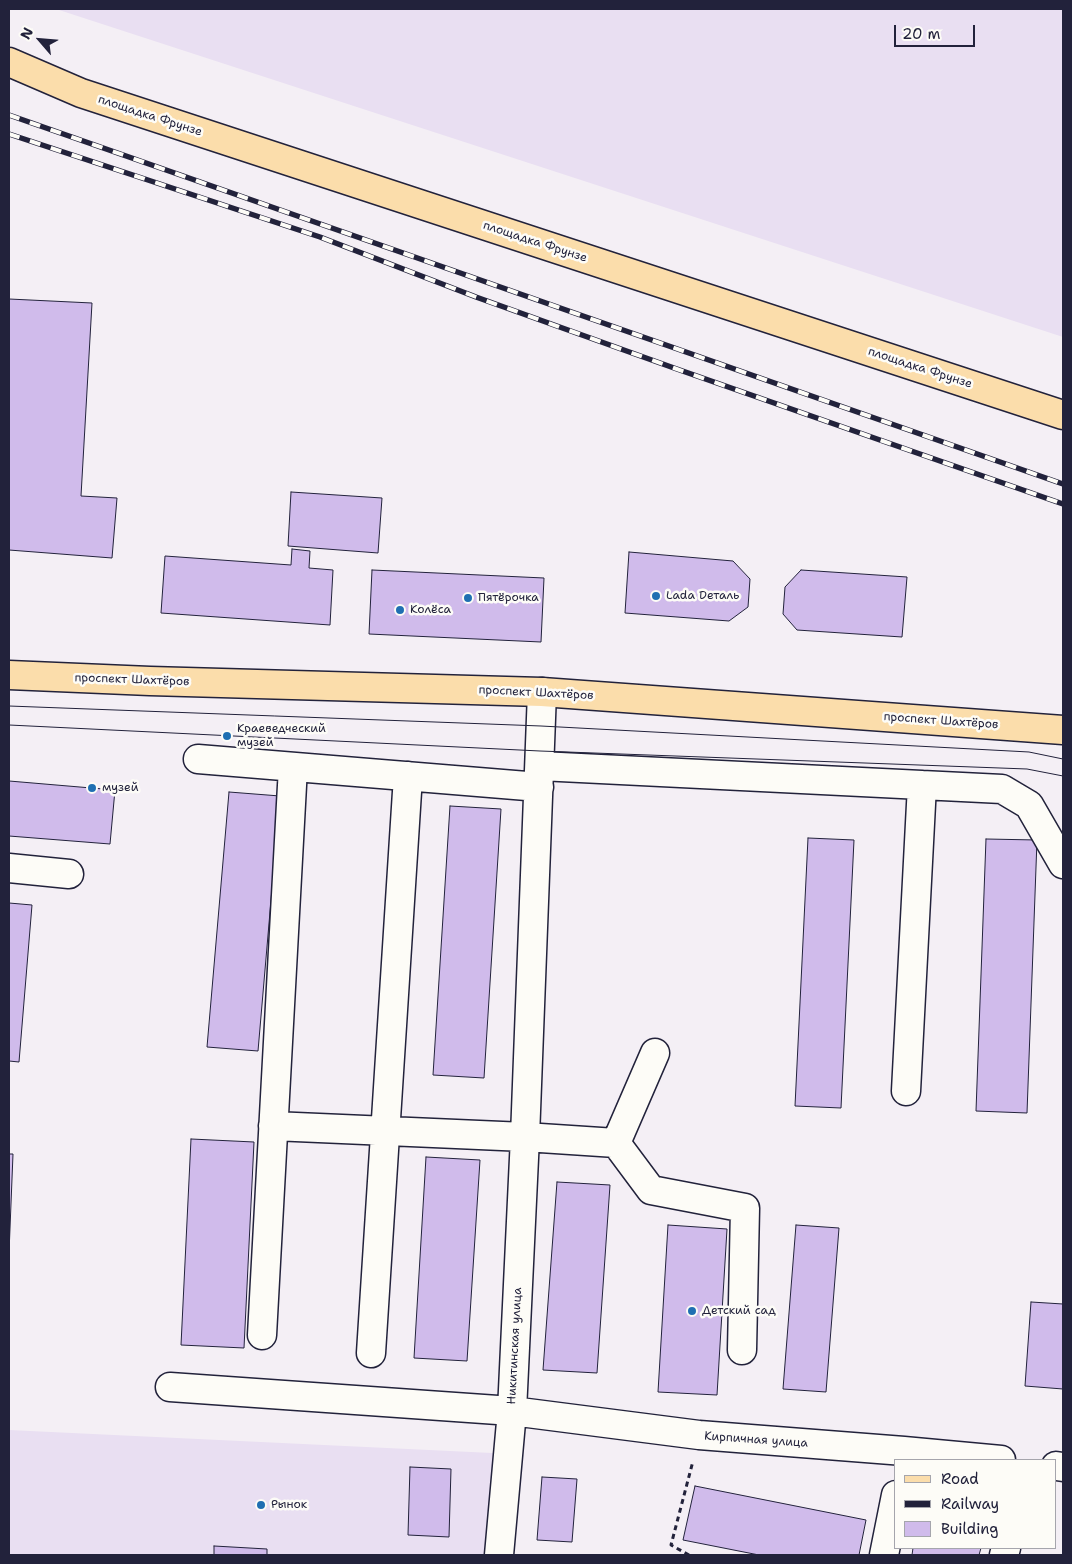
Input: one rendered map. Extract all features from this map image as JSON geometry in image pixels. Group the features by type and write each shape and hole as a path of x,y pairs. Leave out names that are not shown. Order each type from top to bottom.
{"main road":[{"name":"площадка Фрунзе","path":"9,62 81,93 1063,414"},
{"name":"проспект Шахтёров","path":"9,675 542,692 1063,730"}],"street":[{"name":"Никитинская улица","path":"499,1555 512,1412 525,1137 542,692"},
{"path":"198,759 408,776 539,776 922,785 1002,790 1029,805 1063,864"},
{"path":"262,1336 293,767"},
{"path":"371,1354 408,776"},
{"path":"906,1091 922,785"},
{"path":"9,868 69,874"},
{"path":"616,1143 655,1053"},
{"path":"273,1126 616,1143 652,1190 746,1208 742,1350"},
{"name":"Кирпичная улица","path":"170,1387 512,1412 700,1435 903,1456 976,1459"},
{"path":"884,1555 894,1505"}],"path":[{"path":"689,1555 671,1545 700,1435"}],"shaded area":[{"path":"56,9 1063,9 1063,337"},
{"name":"Рынок","path":"9,1430 513,1454 512,1555 9,1555"}],"building":[{"path":"9,299 92,303 81,496 117,498 112,558 9,550"},
{"path":"291,492 382,498 378,553 288,546"},
{"path":"292,549 310,551 309,568 333,570 330,625 161,613 165,556 291,565"},
{"path":"629,552 733,561 750,579 748,607 729,621 625,613"},
{"path":"372,570 544,578 541,642 369,634"},
{"path":"801,570 907,577 902,637 797,630 783,614 785,587"},
{"path":"9,781 115,790 110,844 9,836"},
{"path":"229,792 280,796 258,1051 207,1047"},
{"path":"450,806 501,809 484,1078 433,1075"},
{"path":"808,838 854,840 841,1108 795,1106"},
{"path":"986,839 1037,840 1027,1113 976,1111"},
{"path":"9,903 32,905 19,1062 9,1061"},
{"path":"191,1139 254,1142 244,1348 181,1345"},
{"path":"9,1154 13,1154 9,1253"},
{"path":"426,1157 480,1160 467,1361 414,1358"},
{"path":"557,1182 610,1185 597,1373 543,1370"},
{"name":"Детский сад","path":"668,1225 727,1229 717,1395 658,1392"},
{"path":"796,1225 839,1228 826,1392 783,1389"},
{"path":"1031,1302 1063,1304 1063,1389 1025,1386"},
{"path":"410,1467 451,1469 449,1537 408,1535"},
{"path":"542,1477 577,1479 572,1542 537,1540"},
{"path":"695,1486 866,1520 859,1555 759,1555 683,1540"},
{"path":"214,1546 267,1549 267,1555 214,1555"},
{"path":"913,1549 981,1549 979,1555 912,1555"}],"tram line":[{"path":"9,706 541,726 1029,752 1063,759"},
{"path":"9,725 540,751 1027,769 1063,776"}],"railway":[{"path":"9,115 1063,484"},
{"path":"9,134 320,237 476,297 1063,504"}],"place":[{"name":"Lada Dеталь","path":"656,596"},
{"name":"Пятёрочка","path":"468,598"},
{"name":"Колёса","path":"400,610"},
{"name":"Краеведческий музей","path":"227,736"},
{"name":"музей","path":"92,788"},
{"name":"Детский сад","path":"692,1311"},
{"name":"Рынок","path":"261,1505"}]}
